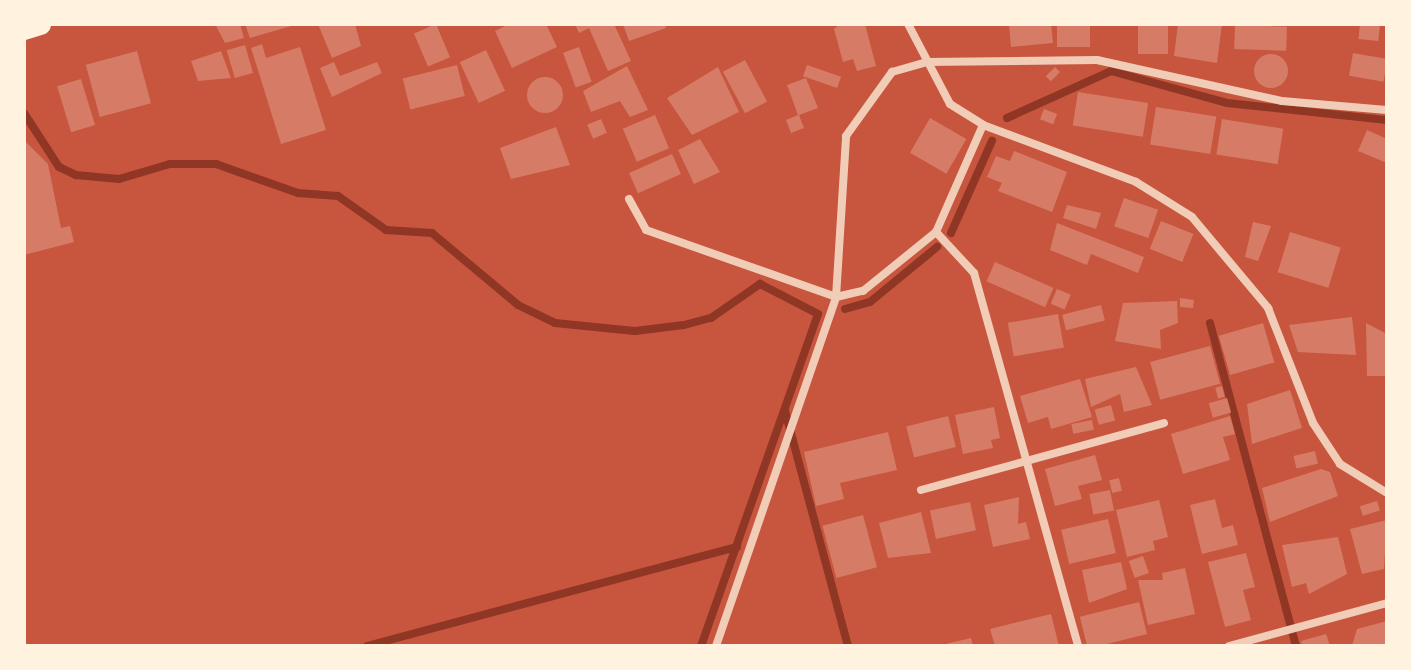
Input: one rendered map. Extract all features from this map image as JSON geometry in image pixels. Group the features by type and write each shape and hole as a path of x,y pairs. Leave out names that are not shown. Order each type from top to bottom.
{"highway":[{"path":"24,29 40,24"}],"street":[{"path":"908,24 950,104 983,125 1136,182 1192,217 1268,308 1313,423 1340,464 1387,493"},
{"path":"716,646 836,297 846,136 892,72 926,62 1097,60 1282,101 1387,110"},
{"path":"629,199 646,230 836,297 863,291 936,232 983,125"},
{"path":"936,232 974,273 1078,646"},
{"path":"921,490 1164,423"},
{"path":"1229,646 1387,603"}],"building":[{"path":"215,24 240,24 244,38 225,43"},
{"path":"245,24 295,24 295,25 250,38"},
{"path":"318,24 355,24 361,46 332,58"},
{"path":"436,24 450,57 428,67 414,33"},
{"path":"509,24 546,24 557,47 512,68 495,31"},
{"path":"575,24 614,24 631,61 608,71 589,28 579,33"},
{"path":"623,24 665,24 666,28 629,41"},
{"path":"840,24 865,24 876,66 857,71 853,59 843,62 834,29"},
{"path":"1009,24 1051,24 1053,43 1011,47"},
{"path":"1057,24 1090,24 1090,47 1057,47"},
{"path":"1138,24 1168,24 1168,54 1138,54"},
{"path":"1178,24 1222,24 1217,63 1174,56"},
{"path":"1360,24 1380,26 1378,41 1358,39"},
{"path":"1235,25 1287,27 1286,51 1234,49"},
{"path":"262,44 266,58 300,47 326,130 281,144 251,48"},
{"path":"245,45 253,73 235,78 227,50"},
{"path":"579,47 592,82 576,88 563,53"},
{"path":"486,50 505,91 479,103 460,62"},
{"path":"137,51 151,103 100,117 86,65"},
{"path":"221,51 231,78 198,81 191,61"},
{"path":"1353,53 1387,59 1383,82 1349,76"},
{"path":"1271,54 1283,59 1288,71 1283,83 1271,88 1259,83 1254,71 1259,59"},
{"path":"745,60 767,101 745,113 723,72"},
{"path":"334,62 340,76 377,62 382,73 332,97 320,68"},
{"path":"457,65 465,96 410,110 403,79"},
{"path":"807,65 841,77 837,88 803,76"},
{"path":"627,66 648,110 630,117 620,101 591,112 583,91"},
{"path":"718,67 739,112 692,135 667,98"},
{"path":"1055,67 1060,72 1051,81 1046,76"},
{"path":"545,77 558,82 563,95 558,108 545,113 532,108 527,95 532,82"},
{"path":"806,78 818,108 799,115 804,128 791,133 786,120 798,115 787,85"},
{"path":"81,79 95,125 71,132 57,86"},
{"path":"1078,92 1148,103 1143,137 1073,126"},
{"path":"1156,107 1216,117 1210,154 1150,145"},
{"path":"1044,109 1057,114 1053,124 1040,119"},
{"path":"655,115 669,148 637,162 623,129"},
{"path":"930,118 966,139 946,174 910,153"},
{"path":"601,119 607,133 593,139 587,125"},
{"path":"1222,119 1283,129 1278,164 1216,155"},
{"path":"556,127 570,165 511,179 500,148"},
{"path":"1367,130 1387,139 1387,163 1358,151"},
{"path":"700,139 720,172 694,184 678,150"},
{"path":"24,140 48,164 61,228 70,226 74,242 24,255"},
{"path":"1014,151 1067,172 1052,212 998,191 1002,183 987,177 996,156 1010,161"},
{"path":"672,154 681,174 638,193 629,173"},
{"path":"1124,198 1158,210 1148,238 1114,226"},
{"path":"1067,205 1101,213 1096,229 1063,218"},
{"path":"1161,221 1193,234 1182,262 1150,249"},
{"path":"1253,222 1271,226 1258,261 1245,257"},
{"path":"1057,223 1144,257 1138,273 1091,254 1087,265 1050,250"},
{"path":"1290,232 1341,247 1328,288 1278,272"},
{"path":"995,262 1053,288 1045,307 986,281"},
{"path":"1057,289 1071,295 1065,310 1051,304"},
{"path":"1180,298 1194,300 1193,308 1180,307"},
{"path":"1177,301 1178,323 1160,330 1161,349 1115,341 1123,303"},
{"path":"1101,305 1105,321 1066,330 1062,315"},
{"path":"1058,314 1064,347 1014,356 1008,323"},
{"path":"1352,317 1356,355 1298,352 1289,325"},
{"path":"1263,323 1274,362 1230,375 1219,336"},
{"path":"1366,323 1387,334 1387,376 1367,376"},
{"path":"1210,346 1220,384 1160,400 1150,362"},
{"path":"1136,367 1152,405 1124,412 1120,394 1091,407 1085,379"},
{"path":"1080,379 1092,417 1051,429 1048,417 1028,423 1020,396"},
{"path":"1222,386 1225,397 1218,398 1215,388"},
{"path":"1290,390 1302,428 1252,444 1247,404"},
{"path":"1227,398 1231,412 1213,418 1209,403"},
{"path":"1111,405 1115,420 1099,425 1095,409"},
{"path":"994,407 1000,438 991,440 993,448 963,454 955,415"},
{"path":"948,416 956,447 914,457 906,426"},
{"path":"1230,416 1235,434 1223,437 1230,460 1183,474 1171,434"},
{"path":"1092,420 1094,430 1073,434 1071,424"},
{"path":"888,432 897,470 840,483 844,499 816,506 804,452"},
{"path":"1315,451 1318,464 1296,469 1294,456"},
{"path":"1095,455 1102,480 1078,486 1082,499 1055,506 1045,469"},
{"path":"1321,469 1330,472 1338,496 1270,522 1262,488"},
{"path":"1119,478 1122,491 1112,493 1109,480"},
{"path":"1110,490 1114,511 1093,515 1089,494"},
{"path":"1019,497 1018,524 1026,522 1030,539 993,547 984,505"},
{"path":"1215,499 1222,528 1233,525 1238,545 1202,554 1190,505"},
{"path":"1159,500 1168,537 1153,541 1155,550 1127,557 1116,510"},
{"path":"1377,501 1380,511 1363,516 1360,506"},
{"path":"970,502 976,530 936,539 930,511"},
{"path":"921,512 931,553 888,558 879,523"},
{"path":"863,515 877,567 836,578 822,526"},
{"path":"1108,519 1116,553 1069,564 1061,530"},
{"path":"1387,520 1384,569 1362,574 1350,529"},
{"path":"1338,537 1347,574 1309,594 1306,583 1292,587 1282,545"},
{"path":"1246,553 1255,587 1243,590 1251,620 1225,627 1208,562"},
{"path":"1143,556 1149,573 1135,578 1129,561"},
{"path":"1121,562 1127,589 1089,603 1082,570"},
{"path":"1185,568 1195,614 1148,625 1138,580 1163,580 1162,573"},
{"path":"1139,602 1147,634 1087,646 1080,617"},
{"path":"1051,614 1059,646 995,646 990,629"},
{"path":"1387,621 1387,646 1352,646 1357,629"},
{"path":"1326,634 1330,646 1302,646 1301,641"},
{"path":"971,638 973,646 941,646 941,645"}],"waterway":[{"path":"1007,118 1111,71 1227,103 1387,120"},
{"path":"24,113 59,167 76,175 119,179 170,164 216,164 298,193 338,196 386,230 432,233 518,305 555,323 635,331 684,325 711,318 760,284 818,314 701,646"},
{"path":"951,233 992,141"},
{"path":"845,309 870,302 937,247"},
{"path":"1210,323 1296,646"},
{"path":"785,411 848,646"},
{"path":"367,646 737,547"}]}
